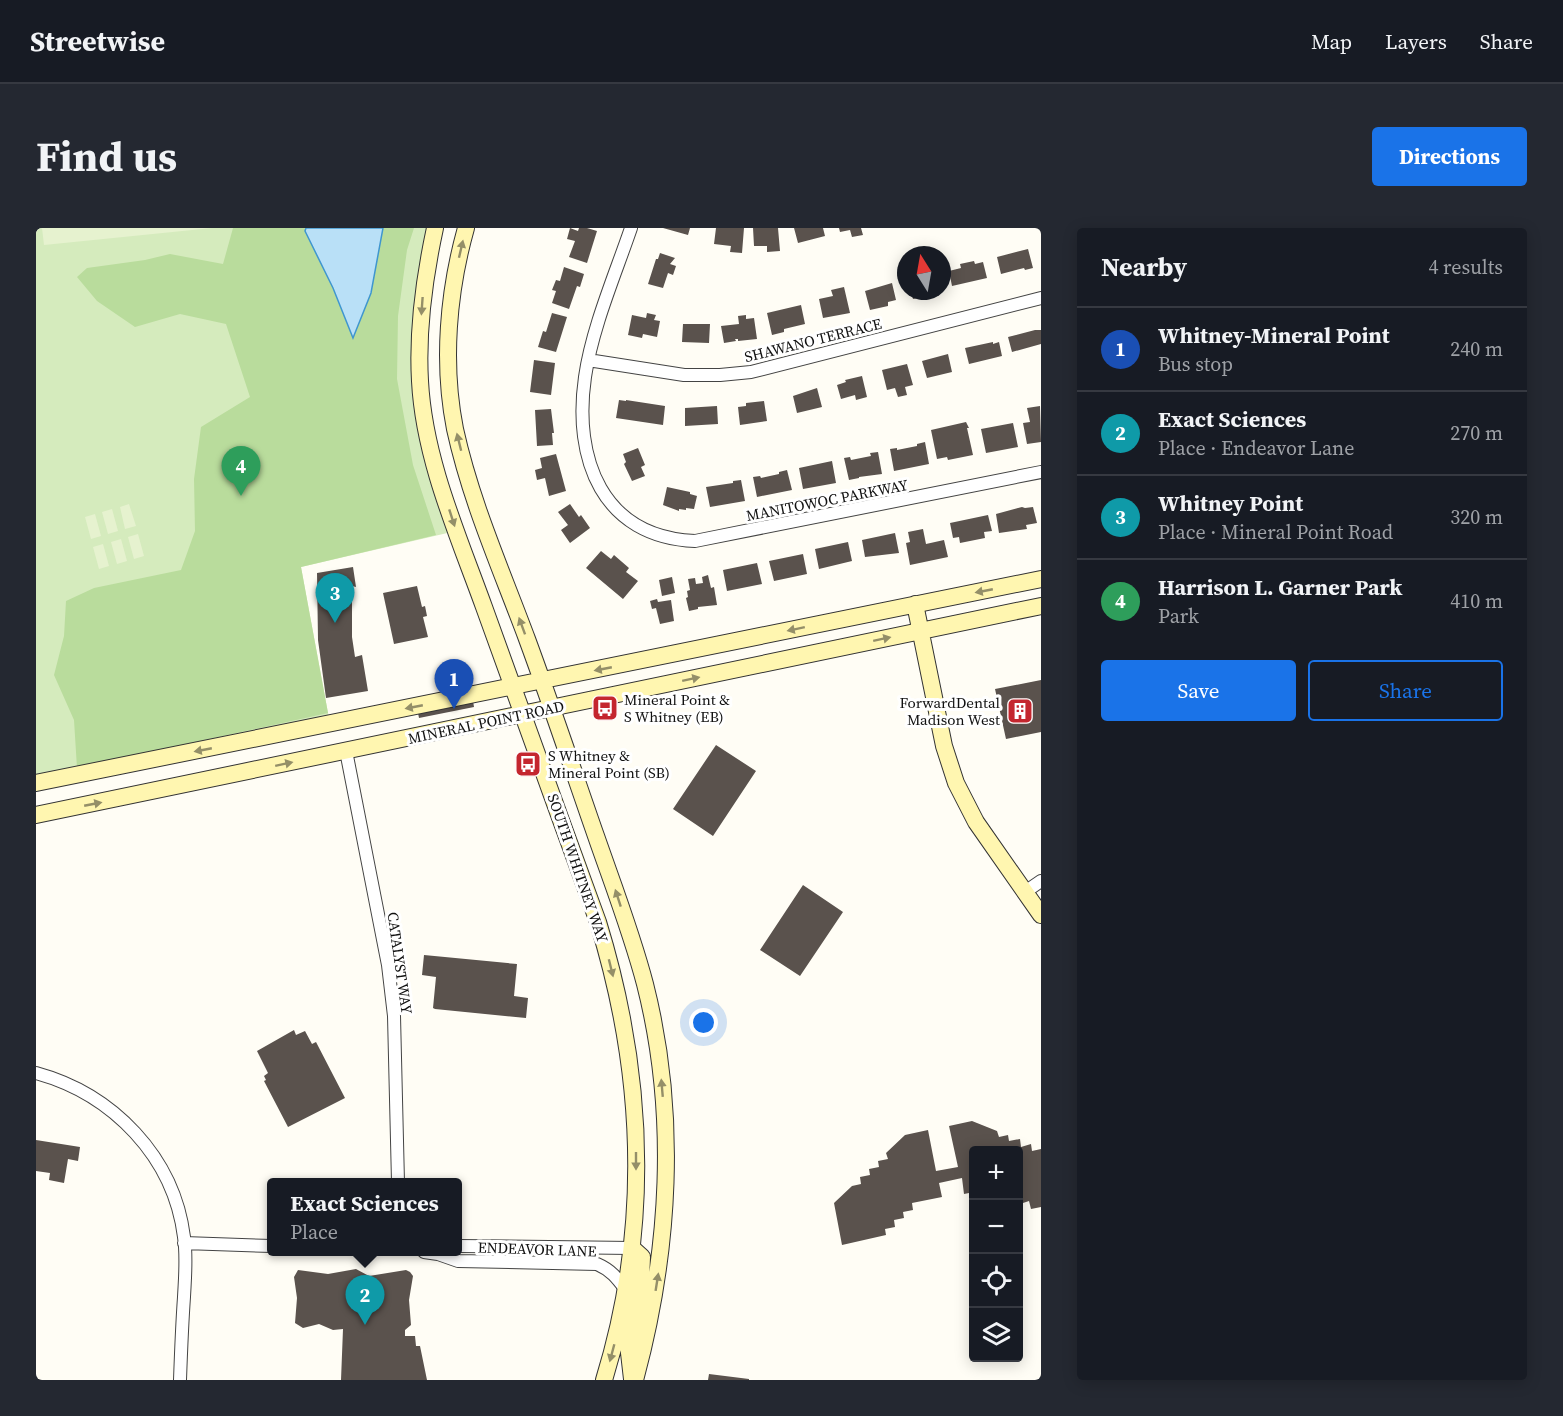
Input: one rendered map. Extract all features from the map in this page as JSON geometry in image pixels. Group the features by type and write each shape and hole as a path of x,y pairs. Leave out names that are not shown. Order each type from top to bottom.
{"main road":[{"name":"SOUTH WHITNEY WAY","path":"435,228 426,271 420,333 420,382 434,462 456,531 611,963 622,1013 635,1100 636,1213 626,1290 604,1380"},
{"name":"SOUTH WHITNEY WAY","path":"466,228 452,288 448,340 449,378 455,427 483,524 543,681 614,885 644,981 654,1022 661,1075 666,1157 664,1221 652,1314 634,1380"},
{"name":"MINERAL POINT ROAD","path":"36,783 1041,579"},
{"path":"915,604 944,746 956,783 976,822 1041,915"},
{"name":"MINERAL POINT ROAD","path":"36,815 1041,606"},
{"path":"632,1248 642,1257 641,1282 628,1344 634,1380"}],"street":[{"name":"MANITOWOC PARKWAY","path":"631,228 588,360 582,401 583,429 589,462 599,488 617,511 634,525 653,534 695,541 1041,472"},
{"name":"SHAWANO TERRACE","path":"588,360 684,375 751,372 1041,298"},
{"name":"CATALYST WAY","path":"346,751 388,965 393,1016 398,1178"},
{"path":"1025,892 1041,881"},
{"path":"36,1073 92,1096 111,1109 140,1138 167,1178 180,1215 184,1243 185,1271 180,1380"},
{"path":"184,1243 267,1245"},
{"name":"ENDEAVOR LANE","path":"462,1246 632,1248"},
{"name":"ENDEAVOR LANE","path":"449,1256 458,1261 597,1264 614,1273 626,1290"}],"green space":[{"path":"36,228 435,228 420,382 456,531 301,567 332,724 36,783"},
{"path":"42,228 212,228 44,245"},
{"path":"233,228 306,228 305,231 333,288 353,337 371,293 383,228 414,228 407,250 398,316 397,379 413,465 436,535 301,567 328,713 77,768 74,720 54,675 64,636 66,601 94,588 181,570 195,531 194,479 201,427 250,397 226,324 180,314 135,327 97,301 77,277 87,268 170,254 223,264"},
{"path":"129,504 136,526 125,529 120,507"},
{"path":"112,509 118,531 108,534 102,512"},
{"path":"95,514 101,536 91,539 85,517"},
{"path":"138,534 144,556 134,559 128,537"},
{"path":"121,539 127,561 117,564 111,542"},
{"path":"103,544 109,566 99,569 93,547"}],"water":[{"path":"306,228 383,228 371,293 353,338 333,288 305,231"}],"building":[{"path":"570,228 578,231 579,228 587,228 597,231 587,263 569,257 575,241 567,239"},
{"path":"663,228 690,228 688,235"},
{"path":"716,228 744,228 742,253 730,252 731,246 714,244"},
{"path":"753,228 778,228 780,251 767,252 767,246 754,246"},
{"path":"794,228 823,228 825,236 798,243"},
{"path":"839,228 861,228 863,235 852,237 850,230 840,232"},
{"path":"1028,249 1033,268 1001,274 997,257"},
{"path":"660,253 675,258 670,264 676,266 673,275 668,273 663,288 648,284"},
{"path":"983,262 987,278 952,286 951,270 961,268 960,264"},
{"path":"564,267 584,274 569,309 552,303 556,291 552,290 556,280 560,281"},
{"path":"892,283 896,300 888,302 888,306 870,310 865,291"},
{"path":"844,287 850,313 823,318 819,299 833,296 831,290"},
{"path":"801,305 805,324 784,329 784,332 772,335 767,313"},
{"path":"552,313 567,317 556,352 538,347"},
{"path":"647,313 656,315 654,320 660,321 657,337 643,334 642,338 628,335 632,315 646,318"},
{"path":"746,315 746,319 754,318 757,339 738,341 735,339 736,341 724,343 721,326 739,324 738,316"},
{"path":"683,324 710,324 709,343 682,342"},
{"path":"1041,330 1041,344 1012,352 1008,337"},
{"path":"993,342 993,344 999,342 1002,356 969,364 965,348"},
{"path":"948,354 952,372 927,378 922,361"},
{"path":"534,360 555,363 551,395 530,392"},
{"path":"907,364 913,385 905,387 907,395 898,397 895,388 887,390 882,370"},
{"path":"862,376 867,397 856,400 855,395 841,399 837,385 846,382 845,380"},
{"path":"817,388 822,407 797,413 793,396"},
{"path":"619,400 665,406 663,425 616,418"},
{"path":"764,401 767,421 740,425 738,407 746,406 746,403"},
{"path":"717,406 718,424 685,426 685,408"},
{"path":"1040,406 1041,442 1027,444 1023,423 1030,422 1027,408"},
{"path":"551,409 553,445 537,446 535,410"},
{"path":"966,422 973,455 948,460 947,457 937,459 931,430"},
{"path":"1013,423 1018,447 986,453 981,429"},
{"path":"925,442 929,464 894,471 890,449 917,446"},
{"path":"638,448 645,465 641,467 645,476 632,481 624,464 626,462 623,454"},
{"path":"878,452 882,474 849,480 844,458 850,457 851,460 871,456 870,453"},
{"path":"556,454 566,491 549,496 545,478 537,480 535,470 542,468 540,458"},
{"path":"832,461 836,483 803,489 799,468"},
{"path":"787,470 792,490 757,497 753,477 760,476 761,478"},
{"path":"741,480 745,501 710,507 706,487"},
{"path":"667,487 690,492 697,496 694,509 686,508 686,510 679,509 679,511 663,505"},
{"path":"570,504 590,528 570,543 561,530 568,525 558,512"},
{"path":"1022,507 1033,507 1037,523 1026,525 1027,529 999,533 996,514"},
{"path":"988,515 992,531 984,532 985,538 960,543 959,537 953,538 950,523"},
{"path":"923,529 926,544 944,540 948,557 910,565 906,543 910,542 908,532"},
{"path":"895,533 899,553 865,557 862,540"},
{"path":"848,542 852,561 819,569 815,549"},
{"path":"601,551 611,559 614,555 629,568 626,572 638,581 623,599 586,568"},
{"path":"803,554 807,574 774,581 769,561"},
{"path":"757,563 762,584 727,591 723,570"},
{"path":"353,567 356,587 352,586 352,637 355,657 362,655 368,691 326,698 318,640 317,573"},
{"path":"708,575 711,588 714,587 717,605 698,607 698,609 689,611 686,598 688,597 687,591 690,590 688,579 695,578 696,584 703,583 702,577"},
{"path":"672,577 675,593 662,596 659,580"},
{"path":"417,586 422,607 425,606 427,616 423,617 428,637 394,644 383,593"},
{"path":"657,599 658,602 671,600 674,621 660,624 656,608 652,609 650,601"},
{"name":"ForwardDental Madison West","path":"1041,680 1041,732 1006,739 995,689"},
{"path":"473,701 474,707 419,718 418,713"},
{"path":"716,745 756,771 713,836 673,809"},
{"path":"803,885 843,912 800,976 760,950"},
{"path":"424,955 517,964 514,996 528,998 526,1018 433,1008 436,977 422,975"},
{"path":"294,1030 296,1035 305,1031 312,1044 316,1042 345,1098 288,1127 264,1081 266,1080 264,1076 268,1073 257,1051"},
{"path":"972,1121 997,1131 999,1137 1008,1135 1009,1141 1020,1139 1021,1146 969,1146 969,1193 964,1194 962,1178 939,1183 942,1197 912,1203 913,1210 903,1212 904,1218 894,1220 895,1227 885,1229 886,1235 842,1245 834,1203 852,1186 861,1184 860,1177 870,1175 869,1169 879,1167 878,1161 888,1159 886,1153 905,1135 928,1130 936,1171 958,1167 949,1126"},
{"path":"36,1140 80,1147 78,1161 68,1159 64,1183 49,1180 50,1173 36,1171"},
{"path":"1031,1144 1032,1151 1041,1149 1041,1207 1031,1209 1029,1201 1023,1203 1023,1146"},
{"path":"356,1269 369,1276 406,1270 413,1276 409,1300 411,1325 405,1330 405,1336 415,1336 416,1346 420,1346 427,1380 341,1380 343,1329 333,1330 319,1324 303,1328 295,1323 297,1298 294,1277 298,1270 328,1274"},
{"path":"709,1374 749,1379 749,1380 708,1380"}],"place":[{"name":"Harrison L. Garner Park","path":"241,496"},
{"name":"Whitney Point","path":"335,623"},
{"name":"Mineral Point & S Whitney (EB)","path":"605,708"},
{"name":"Whitney-Mineral Point","path":"454,709"},
{"name":"ForwardDental Madison West","path":"1020,711"},
{"name":"S Whitney & Mineral Point (SB)","path":"528,764"},
{"name":"Exact Sciences","path":"365,1325"}]}
